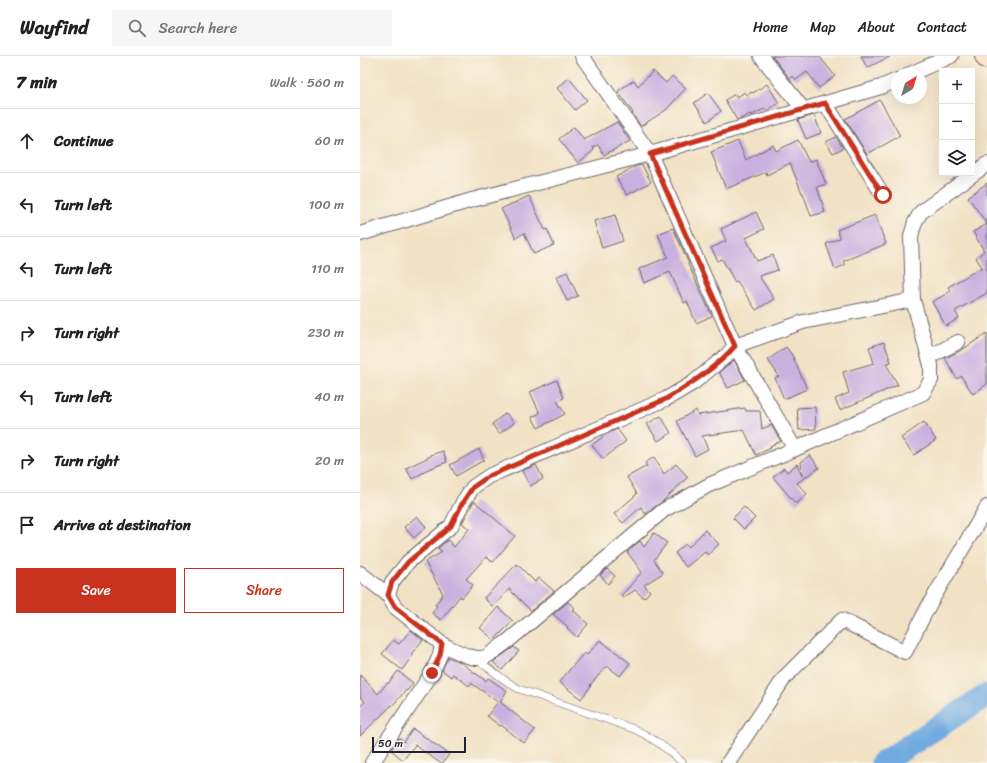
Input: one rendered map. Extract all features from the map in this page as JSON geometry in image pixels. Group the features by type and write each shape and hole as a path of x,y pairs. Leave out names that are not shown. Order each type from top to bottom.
{"street":[{"path":"582,56 650,154 735,346 795,449"},
{"path":"761,56 803,109"},
{"path":"924,68 951,56"},
{"path":"360,234 472,200 650,154 881,87 891,83"},
{"path":"825,103 883,195"},
{"path":"360,573 388,595 395,607 442,644 465,655 482,658 492,653 508,641 664,510 709,485 923,393 931,380 931,364 913,300 911,236 915,222 921,212 987,164"},
{"path":"388,595 392,582 408,562 451,526 463,502 473,487 489,476 666,399 693,383 727,356 735,346 804,322 913,300"},
{"path":"929,357 958,342"},
{"path":"728,763 785,677 842,620 905,652 929,605 987,507"},
{"path":"372,763 432,673 440,655 442,644"}],"lane":[{"path":"472,657 520,689 642,733 658,743 683,763"}],"building":[{"path":"772,56 819,56 835,76 819,88 807,72 796,80 793,76 790,79"},
{"path":"861,56 891,56 867,68"},
{"path":"653,71 666,83 672,76 686,88 666,110 641,126 618,91 634,80 638,86"},
{"path":"569,78 587,100 575,110 557,88"},
{"path":"767,84 779,103 766,111 764,109 751,116 750,114 737,120 725,100 735,94 737,97 745,92 747,95 752,92 753,93"},
{"path":"708,93 721,111 707,122 694,103"},
{"path":"880,100 900,136 867,154 845,119"},
{"path":"814,115 821,133 806,139 798,120"},
{"path":"617,122 630,141 604,155 598,145 593,147 594,150 578,163 559,139 574,127 584,140"},
{"path":"836,137 843,148 833,153 826,142"},
{"path":"798,140 809,162 816,159 826,184 817,187 825,212 811,216 790,163 767,175 766,172 726,189 711,152 738,141 746,160 773,145 776,151"},
{"path":"642,165 651,182 627,195 616,177 636,166"},
{"path":"987,183 987,224 968,197"},
{"path":"529,196 554,245 534,254 524,233 516,238 501,209"},
{"path":"756,212 764,229 746,238 757,261 773,255 778,270 759,276 774,299 756,310 737,281 735,282 722,259 718,261 711,248 726,241 721,229"},
{"path":"615,215 623,241 602,248 594,221"},
{"path":"875,215 886,244 843,261 845,265 835,269 826,244 840,238 837,230"},
{"path":"987,224 987,293 955,311 959,318 946,326 932,302 951,291 948,287 982,267 976,258 984,251 973,232"},
{"path":"673,228 712,316 696,323 687,301 684,303 670,272 644,283 639,269 668,257 658,234"},
{"path":"567,272 578,296 567,301 556,277"},
{"path":"987,333 987,384 973,394 961,376 957,379 945,358 962,350"},
{"path":"884,342 891,362 886,364 898,385 840,410 835,399 849,393 843,372 874,363 869,347"},
{"path":"786,347 792,355 807,389 784,399 775,378 779,376 768,360"},
{"path":"734,360 745,380 728,388 719,372"},
{"path":"557,380 564,398 557,401 565,414 538,428 532,417 540,413 530,392"},
{"path":"815,407 816,429 799,430 797,408"},
{"path":"745,408 746,411 760,411 762,429 771,425 781,441 770,446 771,448 756,455 744,430 702,436 708,449 695,456 677,421 696,410 698,415"},
{"path":"506,413 514,423 499,434 492,424"},
{"path":"661,416 671,433 658,441 647,424"},
{"path":"924,422 936,440 914,455 901,438"},
{"path":"617,429 626,441 603,459 592,445 605,435"},
{"path":"479,449 484,460 456,476 450,465"},
{"path":"443,451 447,462 426,470 412,479 406,468 431,455"},
{"path":"810,455 819,468 797,483 807,494 796,504 773,477 784,468 787,472 797,464 802,476 801,462"},
{"path":"654,457 664,474 676,464 688,477 662,502 645,514 641,507 623,523 614,514 637,494 627,477 647,466 645,463"},
{"path":"536,465 543,479 530,486 522,471"},
{"path":"474,501 515,536 493,562 486,557 466,579 473,585 462,598 460,596 441,620 432,613 437,606 435,605 443,594 425,562 442,552 438,548 448,540 454,547 469,529 462,523"},
{"path":"744,507 755,518 744,529 733,518"},
{"path":"417,516 426,527 414,538 404,527"},
{"path":"705,530 719,544 708,555 705,552 686,567 675,553 686,544 689,547"},
{"path":"654,533 667,543 654,560 663,573 644,585 650,591 644,598 635,590 623,598 621,596 642,572 627,552 640,541 644,547"},
{"path":"517,564 535,582 539,578 554,591 531,611 509,589 493,607 484,598"},
{"path":"607,569 615,576 608,584 600,575"},
{"path":"568,602 575,608 573,610 588,624 577,637 553,614"},
{"path":"498,607 513,621 494,640 480,628"},
{"path":"411,630 423,640 411,654 413,655 402,670 382,654 393,640 399,644"},
{"path":"600,640 630,663 620,676 607,666 590,685 591,686 581,699 559,682 584,653 587,655"},
{"path":"514,647 519,651 502,670 493,662"},
{"path":"448,657 460,662 486,681 488,678 507,691 500,702 535,730 524,743 487,716 498,702 471,683 469,686 453,674 451,677 442,670"},
{"path":"398,671 413,683 392,706 360,736 360,706 365,702 360,697 360,675 378,694"},
{"path":"413,729 449,754 443,763 440,763 415,745 403,760 391,750 399,738 404,742"}],"waterway":[{"path":"882,763 987,695"}],"route":[{"path":"432,673 440,655 442,644 395,607 388,595 392,582 408,562 451,526 463,502 473,487 489,476 666,399 693,383 727,356 735,346 650,154 825,103 883,195"}]}
